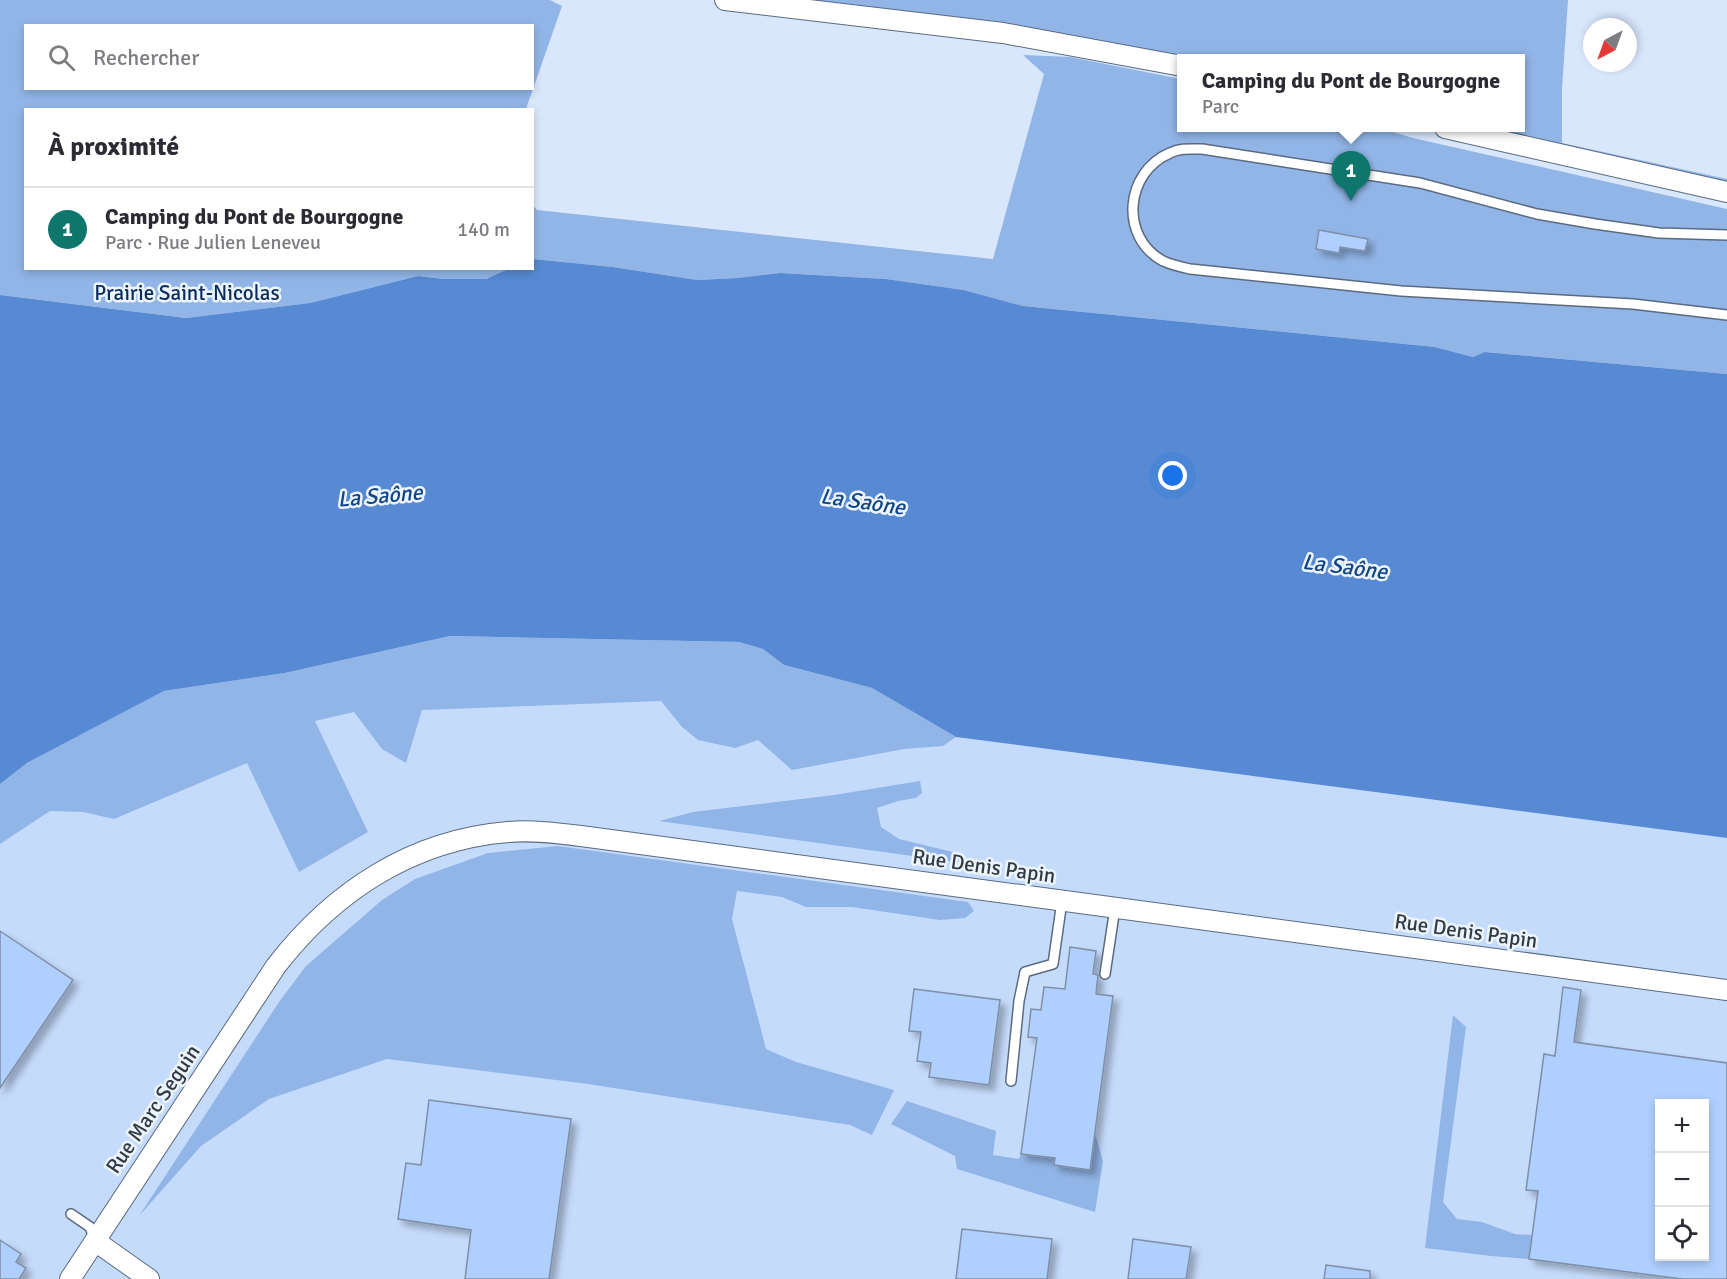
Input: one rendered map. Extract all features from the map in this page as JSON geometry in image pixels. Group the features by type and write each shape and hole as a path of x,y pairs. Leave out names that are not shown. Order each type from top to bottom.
{"street":[{"path":"725,0 1003,33 1177,65"},
{"path":"1463,132 1727,192"},
{"name":"Rue Denis Papin","path":"276,966 297,939 324,912 361,883 389,866 450,843 480,836 536,831 1727,990"},
{"name":"Rue Marc Seguin","path":"70,1279 276,966"},
{"path":"95,1241 149,1279"}],"lane":[{"path":"1727,235 1659,233 1595,224 1537,214 1420,183 1202,149 1182,149 1168,153 1151,165 1136,186 1132,203 1135,225 1144,243 1161,260 1190,269 1401,291 1633,304 1727,315"},
{"path":"1011,1081 1019,1001 1025,972 1053,964 1062,901"},
{"path":"1105,974 1115,908"},
{"path":"71,1214 90,1227 95,1241"}],"shaded area":[{"path":"450,636 956,737 1727,838 1727,1279 0,1279 0,784"}],"green space":[{"name":"Prairie Saint-Nicolas","path":"0,0 550,0 562,6 534,86 534,24 24,24 24,90 533,90 526,108 24,108 24,270 506,270 486,279 444,279 418,276 310,303 186,318 0,295"},
{"path":"788,0 1568,0 1562,89 1562,143 1727,179 1727,184 1497,132 1525,132 1525,54 1177,54 1177,57"},
{"path":"1023,55 1070,57 1177,78 1177,132 1393,132 1727,209 1727,374 1486,352 1473,357 1435,347 1023,306 964,290 886,279 780,273 697,280 613,267 534,259 534,206 537,210 993,259 1044,74"},
{"path":"450,636 739,642 763,649 784,665 872,688 956,737 943,746 904,749 792,770 758,740 735,748 698,740 682,727 661,701 422,710 406,763 382,749 354,712 315,721 368,832 299,872 247,763 114,819 83,812 50,811 0,844 0,784 27,763 164,691 285,673"},
{"path":"920,781 922,793 916,798 877,808 881,827 899,839 961,854 963,863 659,821 693,812 834,795"},
{"path":"558,846 968,902 974,911 965,918 940,920 852,907 806,907 782,897 737,891 732,919 766,1049 796,1062 894,1090 872,1135 850,1125 588,1084 387,1059 269,1099 201,1146 139,1216 279,1002 306,966 382,900 415,879 488,853"},
{"path":"1453,1015 1466,1027 1443,1202 1457,1219 1482,1222 1515,1234 1532,1235 1529,1259 1425,1248"},
{"path":"907,1101 996,1131 993,1155 1019,1159 1021,1154 1055,1158 1054,1165 1090,1170 1095,1133 1103,1161 1095,1212 957,1169 955,1156 891,1124"}],"water":[{"name":"La Saône","path":"534,259 613,267 697,280 780,273 886,279 964,290 1023,306 1435,347 1473,357 1485,352 1727,374 1727,838 956,737 872,688 784,665 763,649 739,642 450,636 285,673 164,691 27,763 0,784 0,295 186,318 310,303 418,276 444,279 486,279 506,270 534,270"}],"building":[{"path":"1319,230 1368,239 1365,251 1340,247 1339,253 1316,249"},
{"path":"0,931 73,980 0,1088"},
{"path":"1070,947 1096,951 1093,974 1098,975 1096,994 1113,996 1090,1170 1054,1165 1055,1158 1021,1154 1037,1038 1028,1037 1031,1009 1041,1010 1044,987 1065,989"},
{"path":"1563,987 1581,990 1574,1042 1727,1063 1727,1279 1682,1279 1529,1259 1538,1191 1526,1190 1544,1054 1555,1056"},
{"path":"914,989 1000,1000 989,1085 929,1077 931,1063 917,1061 921,1032 909,1031"},
{"path":"429,1100 571,1119 549,1279 465,1279 471,1230 398,1219 406,1163 421,1165"},
{"path":"962,1229 1052,1239 1047,1279 956,1279"},
{"path":"1133,1239 1191,1247 1186,1279 1128,1279"},
{"path":"0,1240 21,1254 16,1262 26,1268 19,1279 0,1279"},
{"path":"1326,1265 1370,1271 1370,1279 1324,1279"}],"place":[{"name":"Camping du Pont de Bourgogne","path":"1351,201"}]}
